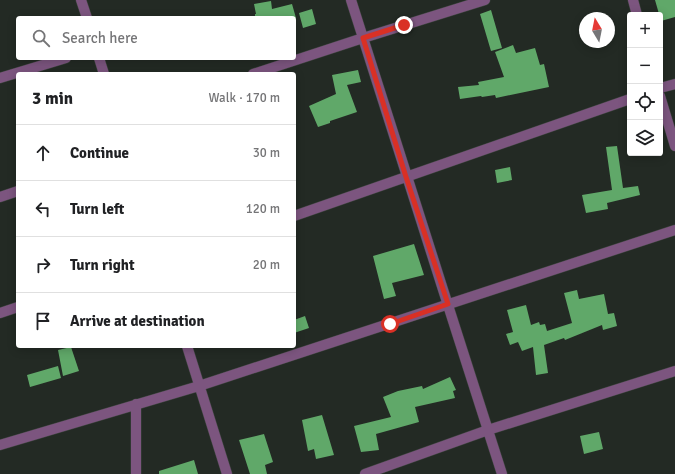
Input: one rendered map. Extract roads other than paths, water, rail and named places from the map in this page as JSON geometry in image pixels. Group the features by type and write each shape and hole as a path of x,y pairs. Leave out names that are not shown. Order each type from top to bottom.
{"street":[{"path":"81,0 86,16"},
{"path":"351,0 406,177 502,474"},
{"path":"260,72 485,0"},
{"path":"633,0 636,12"},
{"path":"20,72 59,60"},
{"path":"100,60 103,72"},
{"path":"0,78 16,73"},
{"path":"663,87 675,84"},
{"path":"296,215 627,100"},
{"path":"663,106 675,146"},
{"path":"0,197 16,192"},
{"path":"0,445 199,386 675,230"},
{"path":"0,313 16,308"},
{"path":"188,348 227,474"},
{"path":"365,474 488,430 675,371"},
{"path":"136,404 136,474"}]}
